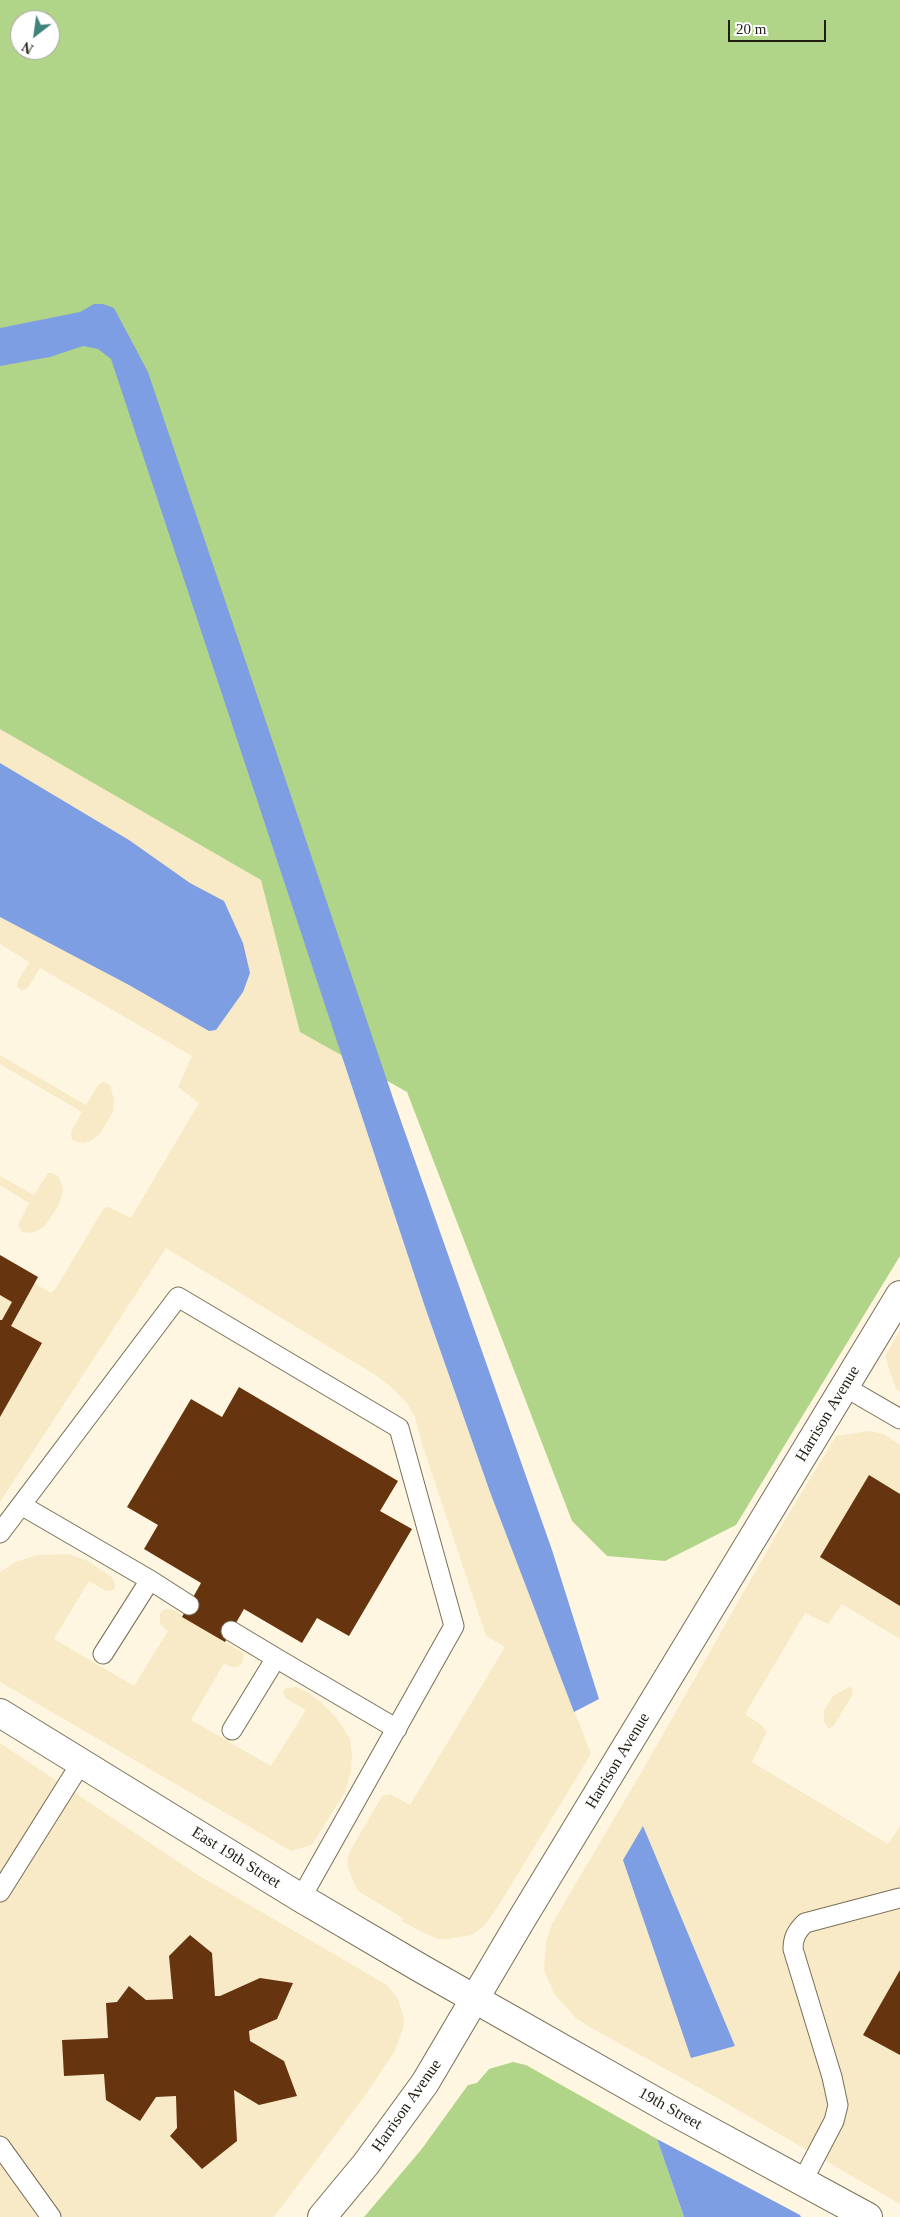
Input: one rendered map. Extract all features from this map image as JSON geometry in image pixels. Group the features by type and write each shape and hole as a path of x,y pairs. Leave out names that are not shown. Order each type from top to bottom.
{"street":[{"name":"Harrison Avenue","path":"322,2217 366,2164 425,2082 525,1913 900,1295"},
{"name":"East 19th Street","path":"0,1713 301,1898 475,1999"},
{"name":"19th Street","path":"475,1999 868,2217"}],"lane":[{"path":"0,1533 178,1297 399,1428 454,1626 301,1898"},
{"path":"845,1387 900,1419"},
{"path":"21,1505 150,1580 189,1605"},
{"path":"103,1654 150,1580"},
{"path":"231,1631 396,1728"},
{"path":"232,1730 276,1658"},
{"path":"0,1892 81,1762"},
{"path":"802,2182 834,2121 838,2105 832,2077 793,1949 793,1940 796,1932 805,1923 900,1898"},
{"path":"0,2146 51,2217"}],"shaded area":[{"path":"0,655 365,866 310,957 425,1307 490,1492 591,1754 497,1908 485,1925 472,1935 438,1939 420,1931 402,1921 403,1918 279,1844 0,1682 0,1572 16,1562 37,1555 69,1554 88,1561 113,1578 114,1590 106,1591 89,1581 54,1639 134,1686 168,1631 160,1624 160,1613 165,1609 172,1609 244,1655 242,1663 238,1667 231,1667 224,1663 191,1720 271,1766 306,1710 285,1698 283,1693 286,1688 296,1687 309,1693 336,1717 350,1739 352,1753 351,1772 345,1792 312,1845 291,1851 358,1891 349,1871 347,1860 350,1851 382,1796 390,1794 410,1805 505,1647 486,1636 422,1444 415,1417 406,1402 377,1376 166,1248 0,1502 0,1263 51,1293 56,1288 104,1208 109,1207 131,1218 199,1103 178,1087 192,1056 40,968 27,989 21,990 17,987 17,983 29,962 0,944"},
{"path":"0,1055 86,1105 99,1084 104,1082 110,1085 114,1100 113,1112 99,1135 83,1143 72,1140 71,1132 82,1112 0,1064"},
{"path":"48,1173 58,1176 62,1185 63,1191 59,1205 44,1227 32,1233 22,1232 18,1225 29,1203 0,1185 0,1176 34,1195"},
{"path":"900,1331 900,1392 895,1387 885,1356"},
{"path":"869,1431 884,1434 900,1445 900,1639 842,1604 828,1624 805,1613 745,1714 760,1724 767,1732 752,1762 888,1844 900,1826 900,2204 700,2088 588,2026 576,2018 555,1995 544,1971 546,1942 552,1924 645,1766 779,1530 836,1436"},
{"path":"849,1687 852,1688 853,1694 833,1727 828,1728 824,1721 824,1710 833,1696"},
{"path":"0,1743 198,1875 387,1985 398,1999 404,2018 403,2029 394,2052 369,2090 274,2217 0,2217"}],"green space":[{"path":"0,0 900,0 900,1256 736,1525 665,1561 607,1556 572,1521 407,1092 300,1032 261,880 0,729"},
{"path":"513,2062 526,2065 657,2139 684,2217 364,2217 421,2150 468,2085 477,2083 489,2069"}],"water":[{"path":"94,304 103,304 114,308 148,372 395,1104 552,1550 599,1699 574,1712 490,1492 425,1307 111,359 98,349 83,346 50,357 0,366 0,328 80,312"},
{"path":"0,763 129,840 190,883 224,901 243,943 250,973 243,992 216,1030 209,1031 129,985 0,917"},
{"path":"643,1826 735,2046 691,2058 623,1860"},
{"path":"657,2139 800,2215 801,2217 684,2217"}],"building":[{"path":"0,1255 38,1277 11,1326 42,1343 0,1417 0,1320 2,1320 12,1302 0,1295"},
{"path":"239,1387 398,1481 380,1511 412,1529 349,1636 317,1618 302,1643 244,1609 225,1642 182,1617 201,1583 144,1549 158,1525 127,1507 191,1399 222,1417"},
{"path":"869,1475 900,1494 900,1606 820,1557"},
{"path":"190,1935 212,1953 215,1996 220,1996 260,1978 293,1983 277,2019 249,2031 250,2041 284,2061 297,2096 259,2105 234,2090 237,2141 202,2169 170,2136 177,2128 176,2096 156,2097 140,2121 106,2100 104,2074 64,2076 62,2040 108,2038 106,2003 117,2002 129,1986 146,2000 173,1999 169,1956"},
{"path":"900,1970 900,2055 863,2035"}]}
